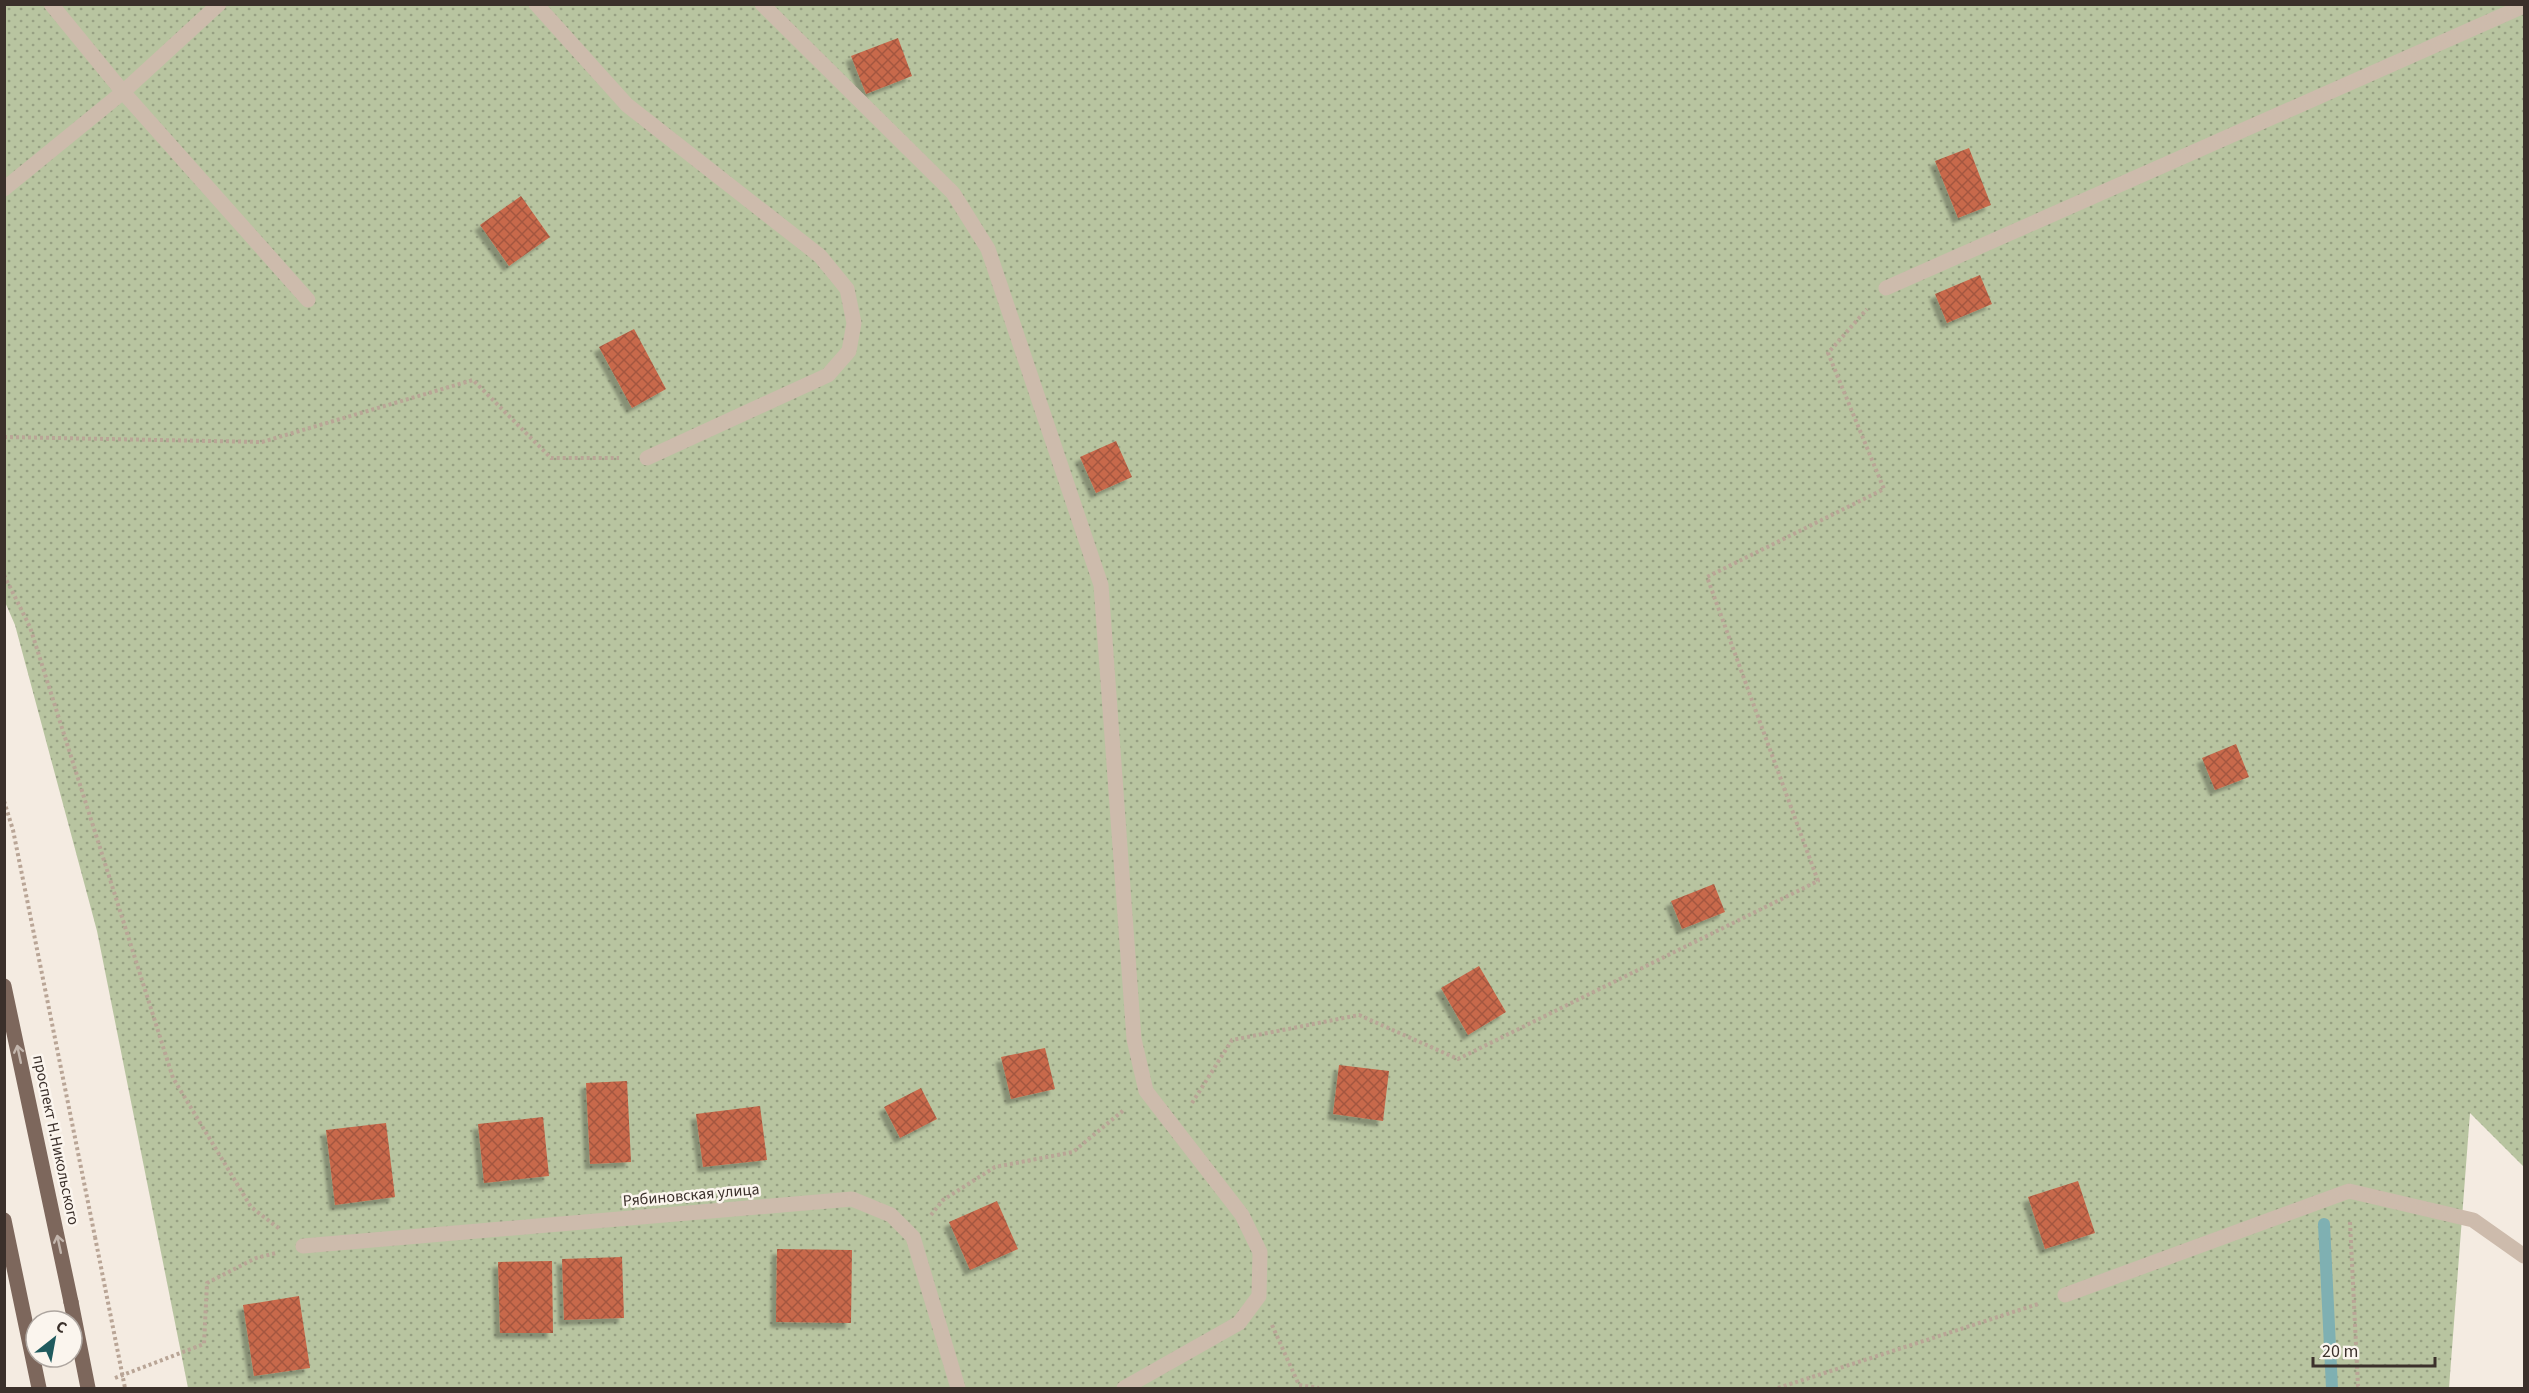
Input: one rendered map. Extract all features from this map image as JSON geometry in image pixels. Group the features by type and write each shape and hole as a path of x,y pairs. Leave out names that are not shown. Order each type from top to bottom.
{"main road":[{"name":"проспект Н.Никольского","path":"4,986 88,1389"},
{"path":"4,1220 39,1389"}],"street":[{"path":"51,4 123,92 308,300"},
{"path":"4,189 123,92 219,4"},
{"path":"536,4 627,105 820,256 847,289 854,323 849,351 828,375 647,458"},
{"path":"762,4 953,193 988,249 1101,585 1134,1039 1146,1091 1242,1215 1260,1252 1259,1296 1239,1323 1124,1389"},
{"path":"1886,288 2524,6"},
{"path":"2065,1295 2349,1191 2473,1220 2524,1256"},
{"name":"Рябиновская улица","path":"303,1246 852,1199 891,1215 913,1237 958,1389"}],"path":[{"path":"1176,1129 1232,1040 1359,1015 1458,1059 1818,881 1707,577 1884,489 1828,353 1886,288"},
{"path":"4,437 262,442 473,380 551,458 647,458"},
{"path":"4,575 30,627 173,1078 251,1207 303,1246"},
{"path":"4,801 13,830 125,1389"},
{"path":"913,1237 944,1200 995,1167 1073,1152 1146,1091"},
{"path":"2349,1191 2358,1386 2361,1389"},
{"path":"109,1380 204,1344 207,1283 255,1258 303,1246"},
{"path":"1778,1389 2065,1295"},
{"path":"1259,1296 1298,1387 1319,1389"}],"green space":[{"path":"4,5 2524,5 2524,1167 2470,1113 2449,1388 188,1388 97,931 15,625 5,602"}],"building":[{"path":"898,38 912,76 866,94 851,56"},
{"path":"1969,148 1991,205 1958,218 1935,161"},
{"path":"521,196 550,237 509,266 480,225"},
{"path":"1980,275 1992,304 1947,323 1935,294"},
{"path":"634,329 666,389 632,408 599,347"},
{"path":"1116,441 1132,477 1096,493 1080,457"},
{"path":"2236,744 2249,777 2215,790 2202,758"},
{"path":"1714,884 1725,912 1682,929 1671,901"},
{"path":"1479,966 1506,1012 1468,1035 1441,988"},
{"path":"1045,1048 1055,1089 1011,1099 1001,1057"},
{"path":"1339,1065 1389,1071 1383,1121 1333,1114"},
{"path":"627,1081 631,1162 590,1164 586,1083"},
{"path":"921,1088 937,1119 900,1138 884,1107"},
{"path":"760,1106 767,1160 703,1167 696,1114"},
{"path":"543,1117 549,1176 484,1183 478,1124"},
{"path":"386,1123 395,1197 335,1205 326,1130"},
{"path":"2078,1181 2095,1233 2045,1249 2028,1197"},
{"path":"997,1201 1018,1249 970,1270 949,1222"},
{"path":"777,1249 852,1250 851,1323 776,1322"},
{"path":"622,1257 624,1318 564,1320 562,1259"},
{"path":"552,1261 553,1333 500,1333 498,1262"},
{"path":"299,1296 310,1368 254,1376 243,1305"}],"waterway":[{"path":"2324,1224 2332,1388"}]}
